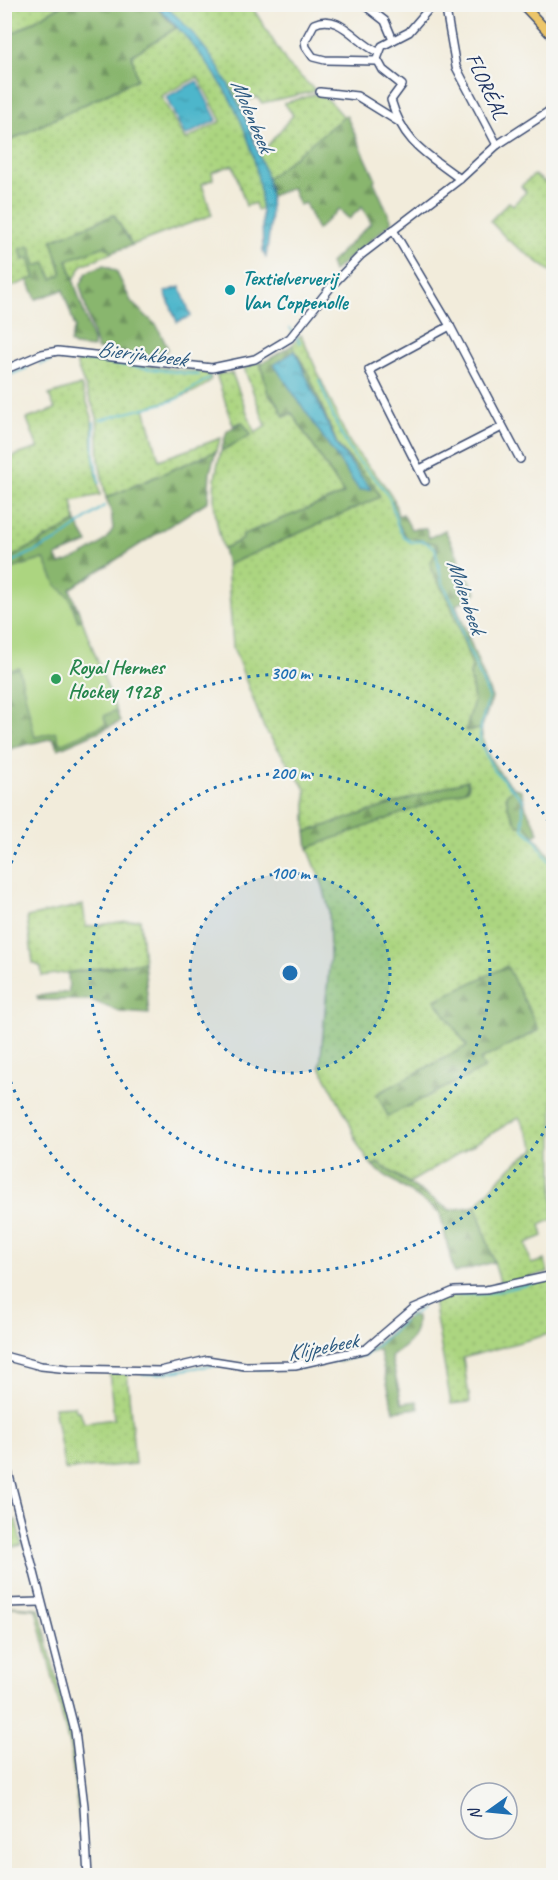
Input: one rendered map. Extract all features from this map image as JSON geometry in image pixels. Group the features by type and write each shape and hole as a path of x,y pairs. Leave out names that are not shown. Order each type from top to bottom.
{"main road":[{"path":"522,4 554,38"}],"street":[{"path":"363,4 385,21 393,40"},
{"path":"378,52 393,40 409,32 433,4"},
{"name":"FLORÉAL","path":"445,4 456,68 497,145"},
{"path":"378,52 343,27 327,21 314,24 306,35 306,47 313,57 325,60 378,61"},
{"path":"378,52 378,61 383,70 402,85 391,100 399,122 410,140 460,179"},
{"path":"320,92 326,95 342,93 357,96 399,122"},
{"path":"4,370 42,354 65,351 219,368 255,359 290,338 341,275 393,230 460,179 497,145 554,108"},
{"path":"393,230 450,326 520,459"},
{"path":"425,481 369,370 450,326"},
{"path":"420,469 502,428"},
{"path":"4,1356 41,1366 69,1369 160,1371 207,1360 245,1366 295,1365 366,1349 414,1308 454,1291 486,1290 554,1275"},
{"path":"4,1456 78,1746 88,1875"},
{"path":"4,1603 41,1602"}],"green space":[{"path":"5,4 62,5 5,38"},
{"path":"62,5 154,5 176,28 132,55 137,79 5,143 5,38"},
{"path":"154,5 251,5 288,65 316,91 262,103 257,97 241,103 259,156 293,115 284,103 316,94 330,101 344,117 267,179 271,190 261,196 267,207 257,210 255,203 246,206 233,165 212,172 213,179 202,184 212,215 132,245 114,215 52,240 62,275 52,279 46,263 37,266 29,258 35,278 5,289 5,143 137,79 132,55 176,28","holes":["198,77 221,121 185,140 161,96"]},
{"path":"346,115 392,222 333,272 330,263 371,223 362,207 349,219 339,209 317,230 305,203 299,205 292,188 262,199 261,196 271,190 267,179"},
{"path":"534,175 553,187 553,271 508,240 490,221 509,202 513,205 526,192 521,186"},
{"path":"114,215 132,245 113,252 105,246 67,260 93,341 93,348 74,346 70,342 75,327 63,290 36,299 28,280 35,278 29,258 23,260 20,249 30,246 36,266 46,263 52,279 62,274 52,240"},
{"path":"105,246 113,252 82,265 74,280 67,260"},
{"path":"104,265 116,271 132,303 157,326 168,349 161,358 97,349 80,286 87,272"},
{"path":"301,335 347,438 394,500 391,502 406,537 434,543 438,549 431,569 452,606 472,666 470,674 474,700 466,730 481,729 482,738 492,762 514,788 506,795 508,807 518,826 526,826 553,860 553,1219 540,1225 543,1236 526,1243 531,1264 545,1260 548,1272 501,1285 476,1206 511,1167 536,1149 519,1117 409,1183 377,1163 373,1167 359,1147 348,1119 320,1067 330,956 329,910 323,886 308,848 469,786 467,780 306,832 306,790 264,728 233,647 227,565 380,497 374,485 338,446 309,375 292,345","holes":["539,1030 480,1060 484,1068 388,1116 377,1094 467,1046"]},
{"path":"292,345 309,375 338,446 374,485 380,497 227,565 223,549 243,539 242,535 344,494 292,413 284,417 278,404 268,394 261,364"},
{"path":"78,357 209,373 211,379 200,389 145,408 159,460 221,438 216,451 106,498 99,461 97,417 77,366"},
{"path":"260,362 268,394 278,404 284,417 292,413 344,494 242,535 244,539 223,549 214,500 215,477 221,451 251,434 242,422 233,425 216,374 232,373 255,433 266,426 244,368"},
{"path":"81,385 92,417 93,453 100,495 72,501 76,522 5,561 5,459 38,448 27,419 55,409 49,395"},
{"path":"242,422 251,435 221,451 227,431"},
{"path":"216,451 210,472 208,501 70,589 82,620 79,622 69,597 56,585 44,559 5,571 5,561 76,522 88,543 56,556 60,564 90,551 103,542 113,529 111,510 106,498"},
{"path":"394,500 398,516 403,514 411,529 426,528 429,538 445,530 476,593 456,605 492,698 481,729 466,731 474,700 470,674 472,666 451,606 431,569 431,562 438,549 434,543 406,537 396,520 391,502"},
{"path":"44,559 56,585 69,597 78,621 82,620 116,710 104,716 106,724 60,744 56,732 35,737 19,668 5,671 5,571"},
{"path":"19,668 57,732 60,743 106,723 103,716 116,710 120,722 58,749 53,738 5,750 4,671"},
{"path":"467,780 468,789 308,848 306,832"},
{"path":"514,788 521,790 526,808 539,832 535,835 526,826 518,826 508,807 506,795"},
{"path":"83,905 86,927 140,919 144,962 42,976 41,967 33,963 27,917"},
{"path":"144,962 149,1014 120,1012 91,1000 38,1000 37,996 69,992 68,973"},
{"path":"507,966 539,1030 480,1060 485,1068 388,1116 377,1094 467,1046 435,1000"},
{"path":"377,1163 450,1210 476,1206 494,1262 454,1273 440,1213 373,1167"},
{"path":"553,1277 553,1333 463,1358 470,1402 451,1404 433,1301 455,1293"},
{"path":"411,1314 412,1317 416,1317 413,1336 391,1357 402,1403 417,1401 419,1408 394,1411 379,1350 339,1362 338,1359 372,1348"},
{"path":"109,1371 127,1371 135,1464 65,1470 54,1407 75,1406 76,1411 80,1411 84,1423 114,1419"},
{"path":"16,1520 22,1545 5,1549 5,1523"},
{"path":"5,1606 39,1608 71,1737 78,1784 81,1838 71,1753 36,1609"}],"water":[{"path":"155,5 164,5 195,36 221,71 241,108 268,184 271,215 266,257 263,251 261,199 255,164 248,138 237,113 209,66 193,45"},
{"path":"197,81 217,120 185,136 166,97"},
{"path":"180,287 191,316 177,322 165,292"},
{"path":"295,351 338,447 371,489 359,490 274,365"}],"waterway":[{"name":"Molenbeek","path":"290,328 300,343"},
{"name":"Bierijnkbeek","path":"58,359 69,359"},
{"name":"Bierijnkbeek","path":"81,360 199,375"},
{"name":"Bierijnkbeek","path":"40,364 50,361"},
{"name":"Bierijnkbeek","path":"7,376 27,368"},
{"path":"100,420 175,400 209,378"},
{"name":"Molenbeek","path":"319,380 343,438 354,456 387,494 398,526 405,538 411,542 424,541 435,548 442,582 457,612 462,633 489,697 480,728 480,742 493,769 523,800 523,829 534,838 554,869"},
{"path":"94,422 94,457 99,483"},
{"path":"4,566 58,540 104,506"},
{"name":"Klijpebeek","path":"452,1295 485,1294 554,1279"},
{"name":"Klijpebeek","path":"407,1318 422,1308"},
{"name":"Klijpebeek","path":"243,1369 298,1368 366,1355 403,1322"},
{"name":"Klijpebeek","path":"143,1374 223,1366"}],"place":[{"name":"Textielververij Van Coppenolle","path":"230,290"},
{"name":"Royal Hermes Hockey 1928","path":"56,679"}]}
